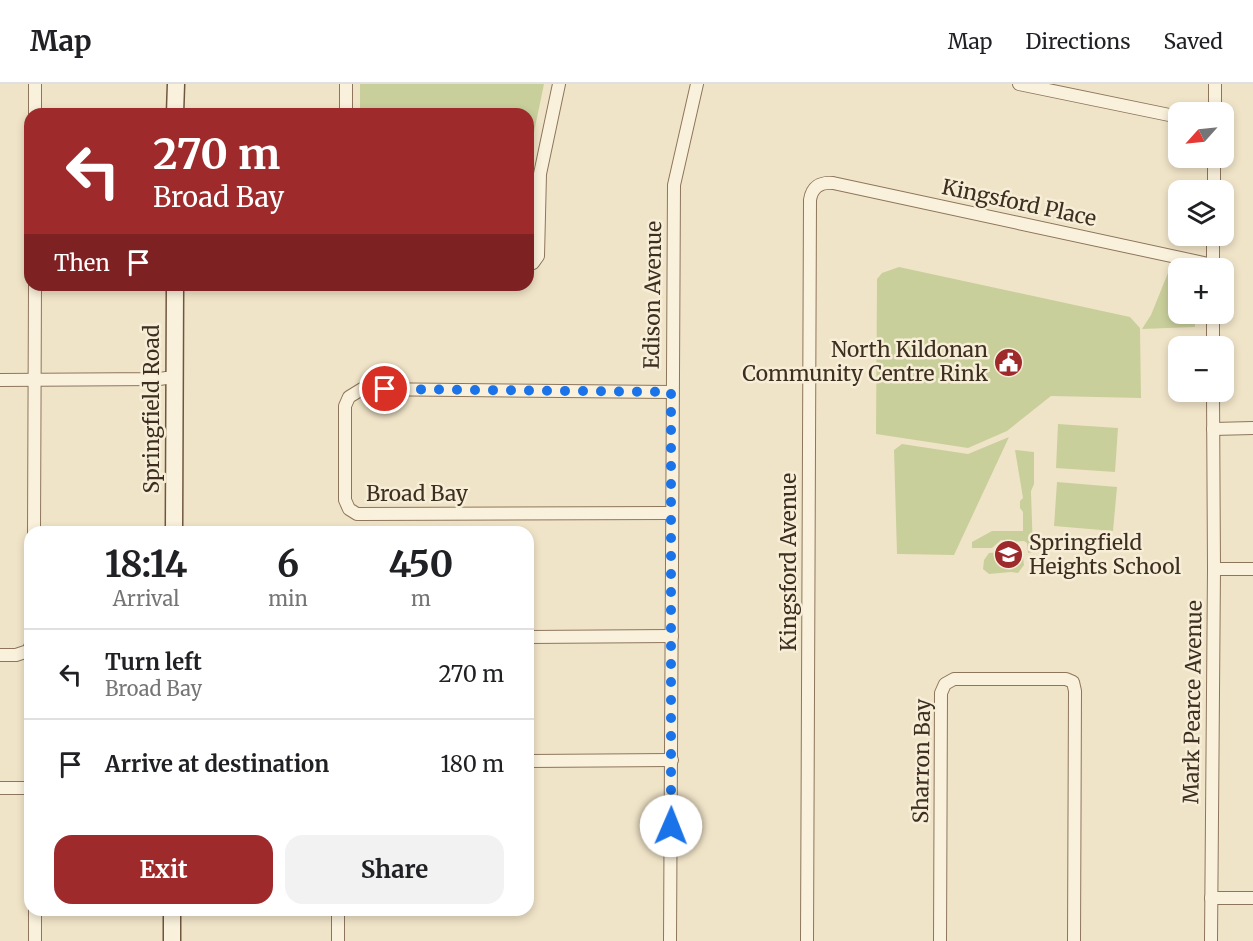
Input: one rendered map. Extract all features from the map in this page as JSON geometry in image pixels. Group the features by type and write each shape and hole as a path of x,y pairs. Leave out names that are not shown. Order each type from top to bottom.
{"street":[{"path":"35,84 35,108"},
{"path":"176,84 176,108"},
{"path":"346,84 346,108"},
{"path":"534,262 538,256 540,174 559,84"},
{"name":"Edison Avenue","path":"670,941 671,392 674,185 697,84"},
{"path":"1020,84 1086,91 1168,114"},
{"path":"1215,84 1215,102"},
{"name":"Kingsford Place","path":"817,186 833,183 1172,258"},
{"name":"Kingsford Avenue","path":"807,941 810,200 817,186"},
{"path":"34,291 34,526"},
{"name":"Springfield Road","path":"174,526 175,291"},
{"path":"0,380 174,377"},
{"name":"Broad Bay","path":"671,392 362,389 349,397 345,406 345,500 349,509 357,514 672,513"},
{"name":"Mark Pearce Avenue","path":"1211,941 1213,402"},
{"path":"1213,429 1253,428"},
{"path":"1214,569 1253,569"},
{"path":"534,637 672,636"},
{"path":"0,655 24,652"},
{"name":"Sharron Bay","path":"940,941 941,693 945,684 954,679 1066,679 1073,682 1076,691 1074,941"},
{"path":"534,761 672,760"},
{"path":"0,788 24,788"},
{"path":"1211,898 1253,898"},
{"path":"35,916 35,941"},
{"path":"172,916 172,941"},
{"path":"338,916 338,941"}],"green space":[{"path":"360,84 544,84 534,132 534,108 360,108"},
{"name":"North Kildonan Community Centre Rink","path":"899,267 1130,317 1140,328 1141,398 1051,396 1007,431 968,448 876,434 877,279 882,273"},
{"path":"1168,273 1168,324 1195,324 1195,327 1142,329 1151,315"},
{"path":"1058,424 1118,428 1115,472 1056,468"},
{"path":"1009,437 954,555 897,554 894,450 902,444 968,454"},
{"path":"1015,450 1034,452 1034,484 1031,491 1033,552 1028,553 1027,543 1024,541 1001,540 992,548 972,548 972,542 992,531 1023,531 1023,512 1020,508 1020,501 1023,498"},
{"path":"1057,482 1117,487 1113,531 1054,526"},
{"path":"1013,551 1023,557 1024,565 1018,573 989,574 983,569 984,560 989,553"}],"place":[{"name":"North Kildonan Community Centre Rink","path":"1009,362"},
{"name":"Springfield Heights School","path":"1008,555"}],"route":[{"path":"385,389 671,392 671,826"}]}
